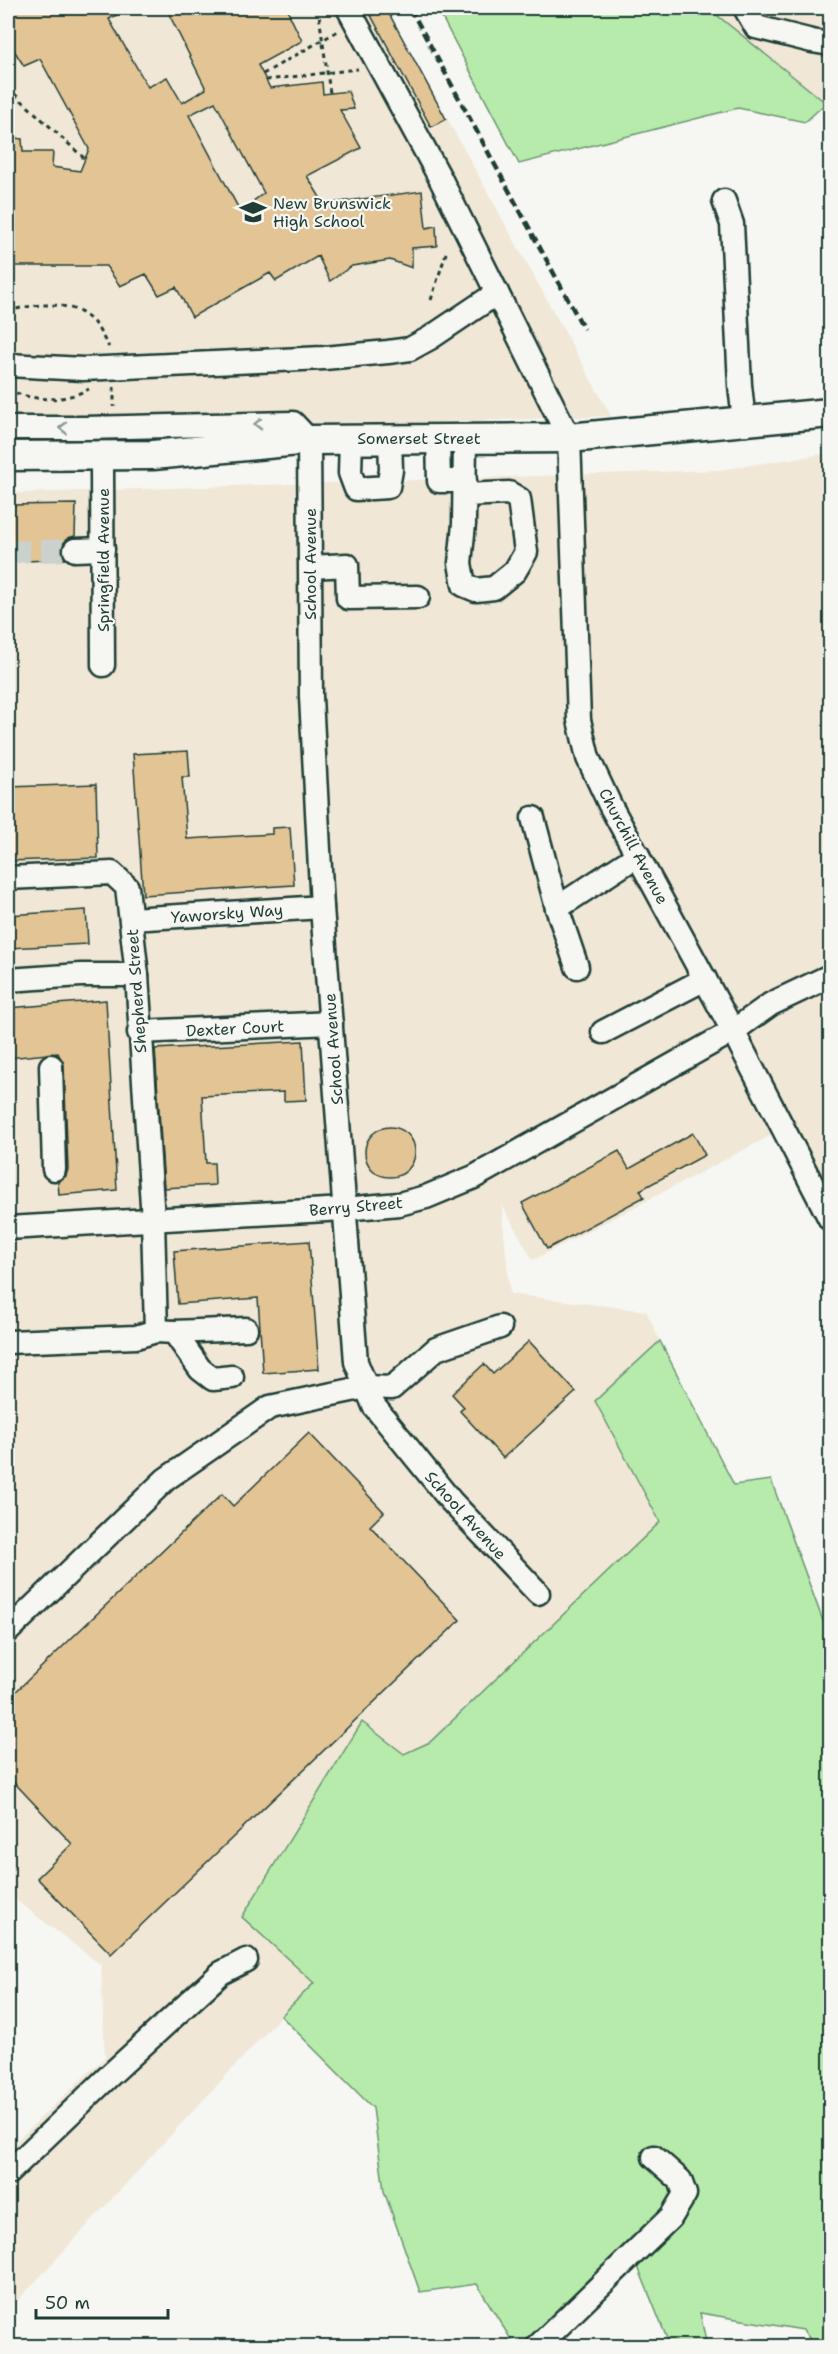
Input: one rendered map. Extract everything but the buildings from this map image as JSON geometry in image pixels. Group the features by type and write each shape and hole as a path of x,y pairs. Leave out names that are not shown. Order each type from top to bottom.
{"main road":[{"name":"Somerset Street","path":"8,456 153,455 309,440 569,438 831,413"}],"street":[{"path":"348,8 439,176 569,438"},
{"path":"745,8 756,27 831,44"},
{"path":"724,201 732,224 744,422"},
{"path":"8,365 83,369 324,358 410,349 497,293"},
{"path":"8,428 293,423 309,440"},
{"path":"351,439 350,473 356,489 388,487 391,470 390,438"},
{"path":"452,438 439,481 465,488"},
{"name":"Churchill Avenue","path":"569,438 579,720 588,758 610,805 733,1031 831,1219"},
{"name":"School Avenue","path":"309,440 312,698 322,907 356,1362 374,1406 451,1501 538,1593"},
{"name":"Springfield Avenue","path":"103,665 102,465 107,457"},
{"path":"75,550 103,549"},
{"path":"310,567 346,565 348,598 418,597"},
{"path":"533,818 557,908 577,967"},
{"path":"557,908 638,855"},
{"name":"Shepherd Street","path":"8,878 112,873 127,887 137,975 153,1220 165,1332"},
{"name":"Yaworsky Way","path":"131,919 322,907"},
{"path":"8,980 81,975 137,975"},
{"name":"Berry Street","path":"8,1228 344,1209 399,1204 426,1197 474,1177 733,1031 771,1004 831,976"},
{"path":"603,1032 705,979"},
{"name":"Dexter Court","path":"140,1032 331,1023"},
{"path":"51,1066 54,1169"},
{"path":"8,1631 166,1479 270,1407 366,1387 392,1388 436,1349 500,1328"},
{"path":"8,1342 246,1329"},
{"path":"165,1332 200,1369 213,1379 232,1377"},
{"path":"8,2173 213,1980 221,1973 246,1960"},
{"path":"538,2346 671,2217 685,2194 680,2180 654,2157"}],"path":[{"path":"318,8 330,93"},
{"path":"263,74 338,31"},
{"path":"266,80 358,69"},
{"path":"8,88 85,159"},
{"path":"430,300 447,250"},
{"path":"8,311 33,304 72,307 93,322 111,351"},
{"path":"114,379 114,408"},
{"path":"8,389 38,399 47,399 64,398 87,390 95,384"}],"shaded area":[{"name":"New Brunswick High School","path":"8,8 386,8 611,416 385,424 8,421"},
{"path":"708,8 830,8 830,102 826,103"},
{"path":"830,453 830,1203 789,1126 533,1260 501,1203 510,1294 646,1311 660,1341 596,1401 660,1521 430,1742 404,1754 362,1723 314,1983 8,2311 8,2149 105,2057 101,1965 8,1894 8,491 21,493 720,470"}],"green space":[{"path":"437,8 708,8 826,103 805,122 738,108 519,164"},
{"path":"660,1341 734,1485 771,1480 830,1640 830,2346 815,2346 803,2330 700,2313 707,2346 670,2346 634,2257 538,2346 515,2346 477,2284 420,2292 384,2191 373,2108 281,2016 314,1983 242,1917 362,1722 404,1754 430,1742 660,1522 595,1401"}],"tunnel":[{"path":"8,552 75,550"}],"railway":[{"path":"410,8 584,329"}],"place":[{"name":"New Brunswick High School","path":"253,212"}]}
